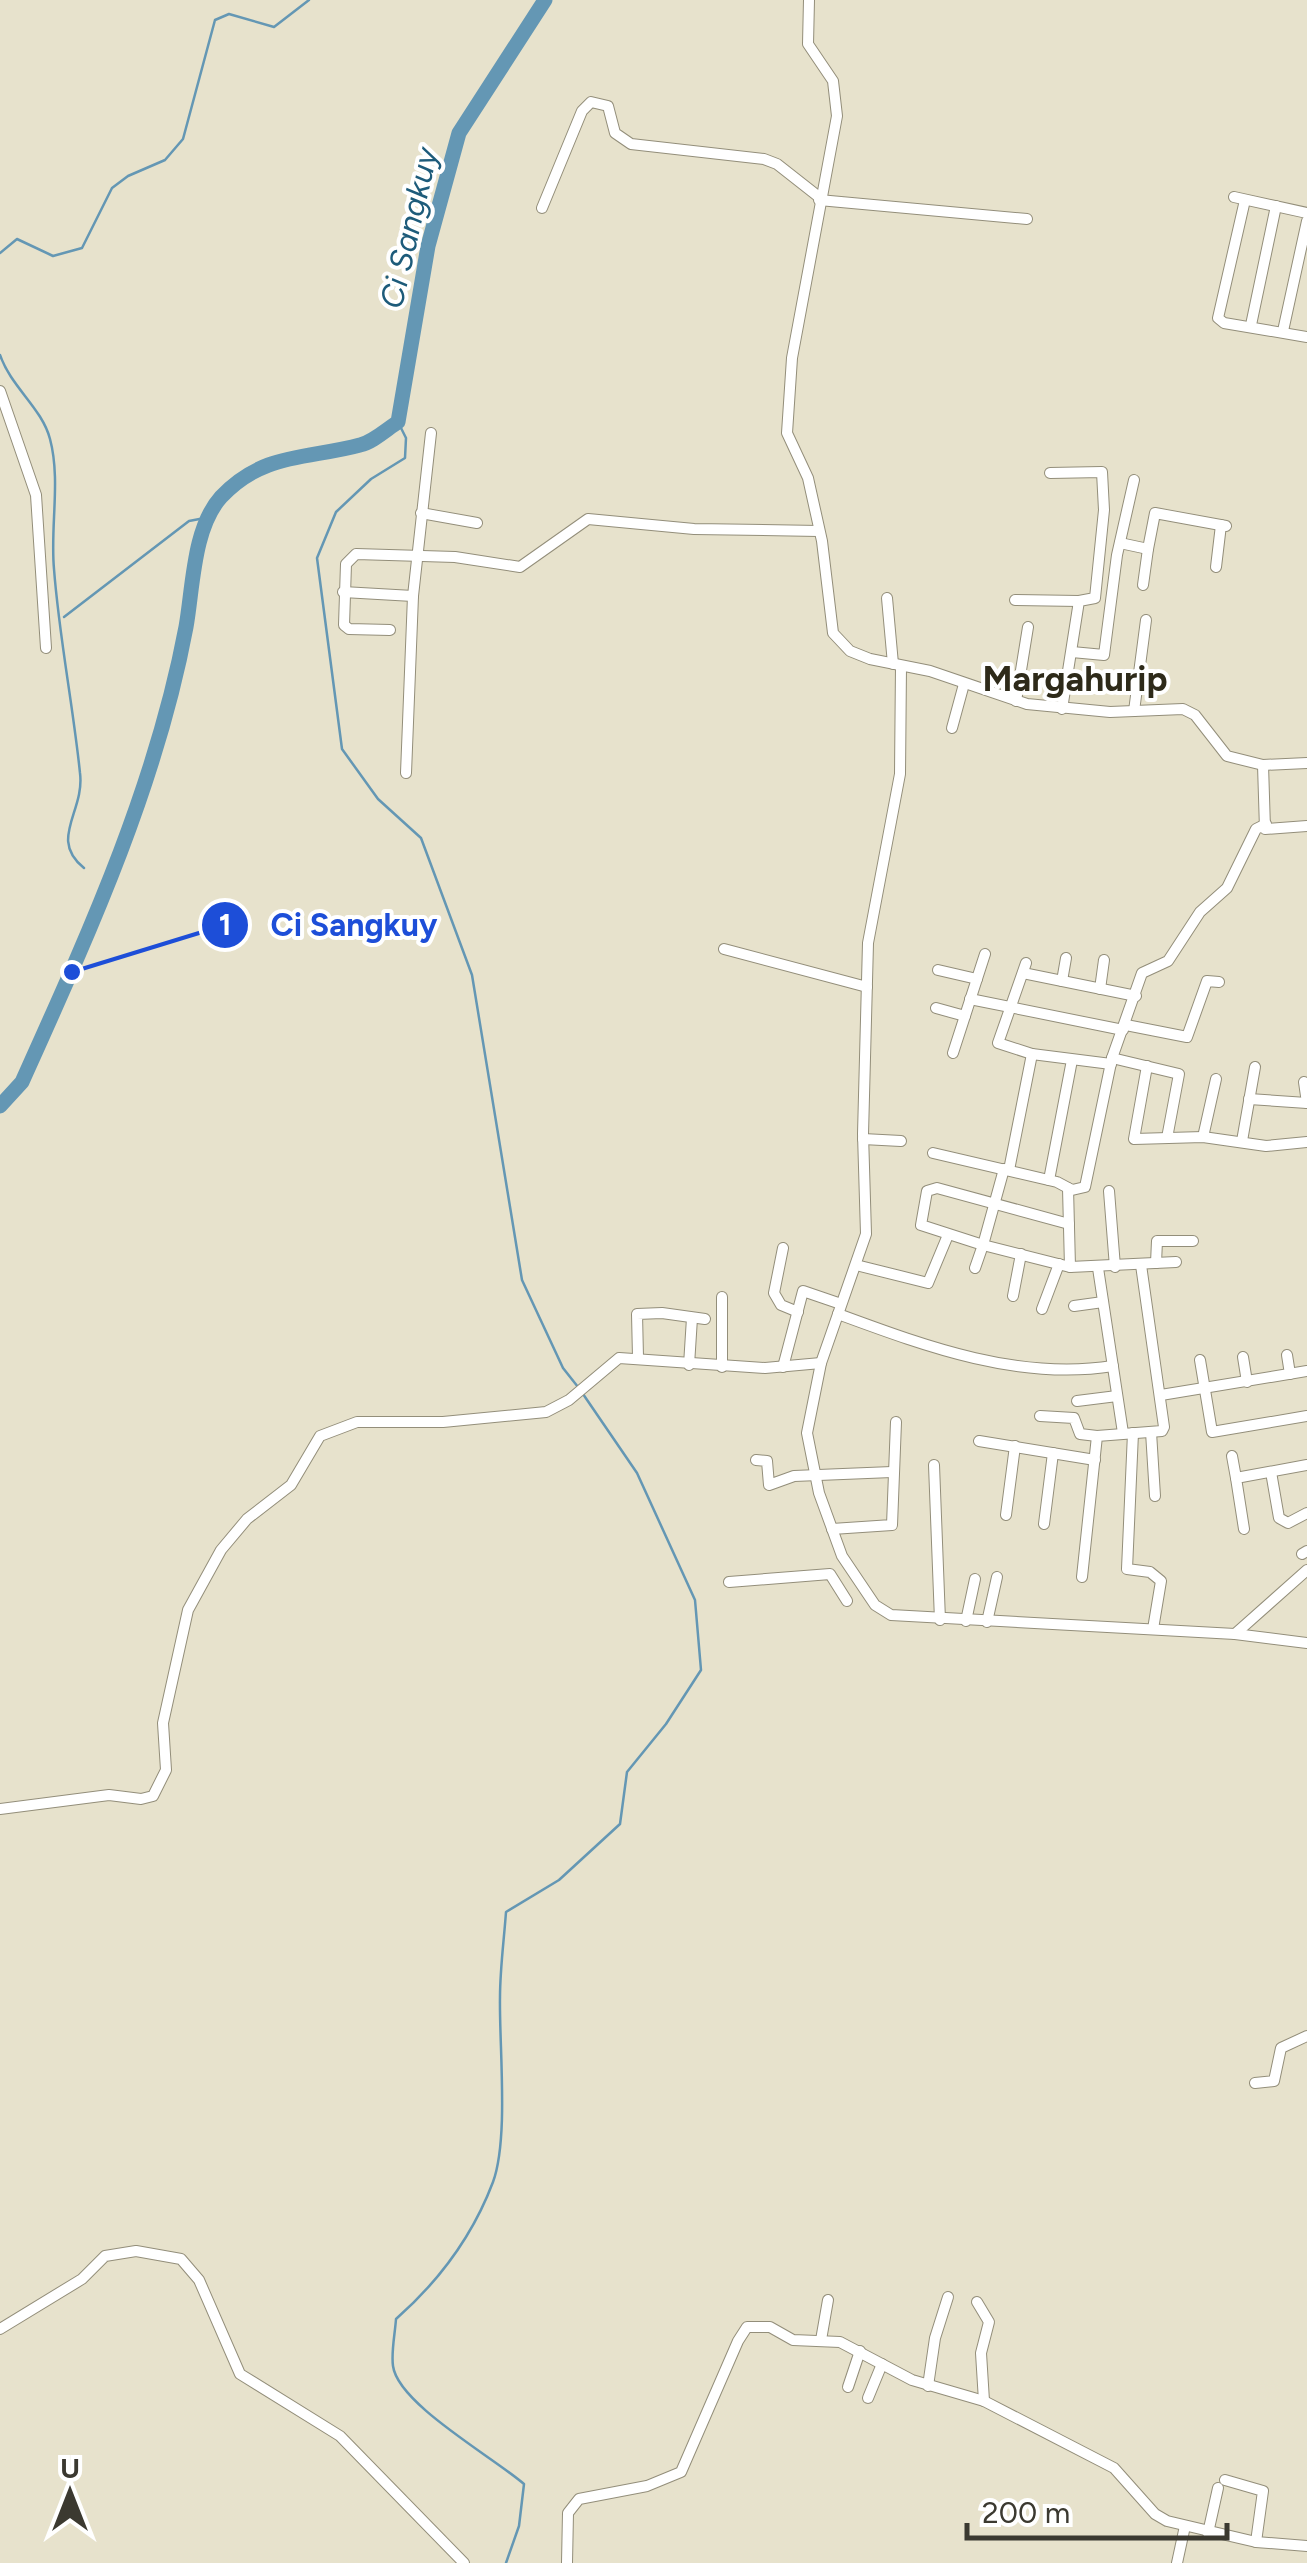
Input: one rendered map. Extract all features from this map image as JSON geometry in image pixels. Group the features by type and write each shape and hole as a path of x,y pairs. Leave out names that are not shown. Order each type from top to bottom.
{"street":[{"path":"809,0 808,44 833,81 838,98 834,151 814,195 786,433 808,478 833,633 850,651 1016,701 1062,708 1189,711 1227,756 1263,766 1307,763"},
{"path":"542,208 578,119 594,101 608,106 613,129 631,144 764,159 777,164 814,195 1027,219"},
{"path":"1307,213 1240,198 1218,318 1224,323 1307,337"},
{"path":"1250,326 1276,206"},
{"path":"1283,331 1307,221"},
{"path":"0,391 36,495 46,648"},
{"path":"406,772 416,556 431,433"},
{"path":"1015,600 1095,598 1104,510 1102,472 1050,472"},
{"path":"1072,652 1104,655 1120,543 1134,480"},
{"path":"1143,585 1155,512 1224,526 1216,567"},
{"path":"421,514 477,524"},
{"path":"390,630 348,630 342,610 343,592 346,564 356,554 520,567 577,526 601,518 694,529 819,531"},
{"path":"1120,543 1148,549"},
{"path":"343,592 414,596"},
{"path":"887,598 897,665 900,774 870,931 863,1140 868,1217 856,1265 820,1363 807,1433 842,1556 881,1611 940,1620 1235,1634 1307,1643"},
{"path":"1062,708 1079,601"},
{"path":"1134,711 1146,620"},
{"path":"1016,701 1028,627"},
{"path":"952,728 964,684"},
{"path":"1263,766 1265,826"},
{"path":"933,1153 1050,1180 1068,1188 1079,1190 1087,1184 1111,1061 1142,972 1168,961 1200,912 1227,888 1256,829 1307,826"},
{"path":"724,949 867,987"},
{"path":"954,1052 985,954"},
{"path":"1062,981 1066,958"},
{"path":"1100,989 1104,960"},
{"path":"1136,996 1062,981 1024,968 998,1043 1032,1054 1111,1061 1179,1074 1166,1138"},
{"path":"938,970 977,978"},
{"path":"970,999 1010,1010 1187,1037 1207,981 1219,982"},
{"path":"936,1008 965,1016"},
{"path":"975,1268 1006,1170 1032,1054"},
{"path":"1050,1180 1072,1060"},
{"path":"1147,1066 1132,1136 1203,1137 1266,1146 1307,1142"},
{"path":"1242,1140 1254,1068"},
{"path":"1203,1137 1216,1079"},
{"path":"1249,1099 1307,1103 1304,1082"},
{"path":"863,1140 901,1140"},
{"path":"1068,1224 937,1188 927,1190 922,1225 1065,1265 1098,1268 1176,1262"},
{"path":"1042,1309 1065,1265 1068,1188"},
{"path":"1109,1191 1115,1266"},
{"path":"856,1265 924,1284 948,1235"},
{"path":"1156,1263 1157,1241 1193,1240"},
{"path":"782,1248 774,1293 781,1305 798,1312"},
{"path":"1012,1296 1021,1254"},
{"path":"1040,1416 1074,1418 1080,1434 1097,1436 1151,1432 1164,1427 1141,1265"},
{"path":"1098,1268 1117,1396 1128,1433 1126,1569 1150,1572 1161,1581 1154,1600 1153,1629"},
{"path":"783,1366 804,1290 933,1349 1005,1365 1060,1369 1113,1366"},
{"path":"722,1296 722,1367"},
{"path":"1074,1306 1103,1302"},
{"path":"638,1358 637,1314 705,1319"},
{"path":"689,1365 692,1318"},
{"path":"1287,1354 1290,1374"},
{"path":"1243,1357 1247,1382"},
{"path":"0,1809 110,1795 141,1799 153,1796 166,1770 163,1723 188,1610 222,1550 247,1519 292,1485 320,1436 358,1422 443,1422 537,1414 569,1400 619,1358 722,1367 820,1363"},
{"path":"1200,1360 1215,1432 1307,1416"},
{"path":"1161,1395 1307,1372"},
{"path":"1077,1401 1117,1396"},
{"path":"832,1529 891,1526 896,1422"},
{"path":"1151,1432 1155,1496"},
{"path":"1082,1577 1097,1436"},
{"path":"979,1441 1094,1460"},
{"path":"1006,1515 1015,1446"},
{"path":"1044,1524 1054,1453"},
{"path":"1232,1456 1244,1529"},
{"path":"756,1460 768,1461 769,1484 816,1474 892,1472"},
{"path":"934,1465 940,1620"},
{"path":"1236,1478 1307,1465"},
{"path":"1271,1472 1279,1518 1288,1522 1307,1512"},
{"path":"1235,1634 1307,1570"},
{"path":"729,1582 826,1573 839,1584 847,1602"},
{"path":"987,1622 996,1577"},
{"path":"966,1621 974,1580"},
{"path":"1255,2083 1274,2081 1282,2048 1307,2036"},
{"path":"0,2329 82,2279 100,2259 113,2254 154,2252 181,2259 199,2280 240,2374 340,2436 464,2563"},
{"path":"928,2386 935,2338 948,2297"},
{"path":"821,2340 828,2300"},
{"path":"977,2302 988,2322 981,2353 984,2401"},
{"path":"567,2563 568,2513 579,2499 648,2486 681,2472 741,2336 747,2326 762,2325 793,2340 821,2340 860,2351 928,2386 984,2401 1103,2461 1126,2479 1155,2514 1184,2526 1256,2542 1307,2546"},
{"path":"848,2387 860,2351"},
{"path":"868,2398 882,2364"},
{"path":"1208,2533 1222,2484 1263,2490 1256,2542"},
{"path":"1176,2563 1184,2526"}],"waterway":[{"path":"0,253 17,239 53,256 82,248 112,188 128,176 165,160 183,139 215,20 229,14 274,27 309,0"},
{"name":"Ci Sangkuy","path":"0,1106 22,1082 95,916 138,803 173,686 199,541 212,510 237,482 253,472 287,459 365,443 398,422 428,246 459,133 545,0"},
{"path":"0,355 46,428 53,455 54,569 80,773 78,800 68,835 74,857 84,868"},
{"path":"398,422 406,438 405,458 371,479 336,512 317,558 342,749 378,799 421,838 472,975 522,1280 563,1368 578,1387"},
{"path":"64,617 189,521 210,517"},
{"path":"506,2563 519,2526 524,2484 411,2397 393,2366 396,2319 453,2256 493,2182 501,2141 500,1986 506,1912 559,1880 620,1824 627,1772 666,1724 701,1670 695,1600 637,1473 583,1394"}],"place":[{"name":"Ci Sangkuy","path":"72,972"}],"district":[{"name":"Margahurip","path":"1075,679"}]}
